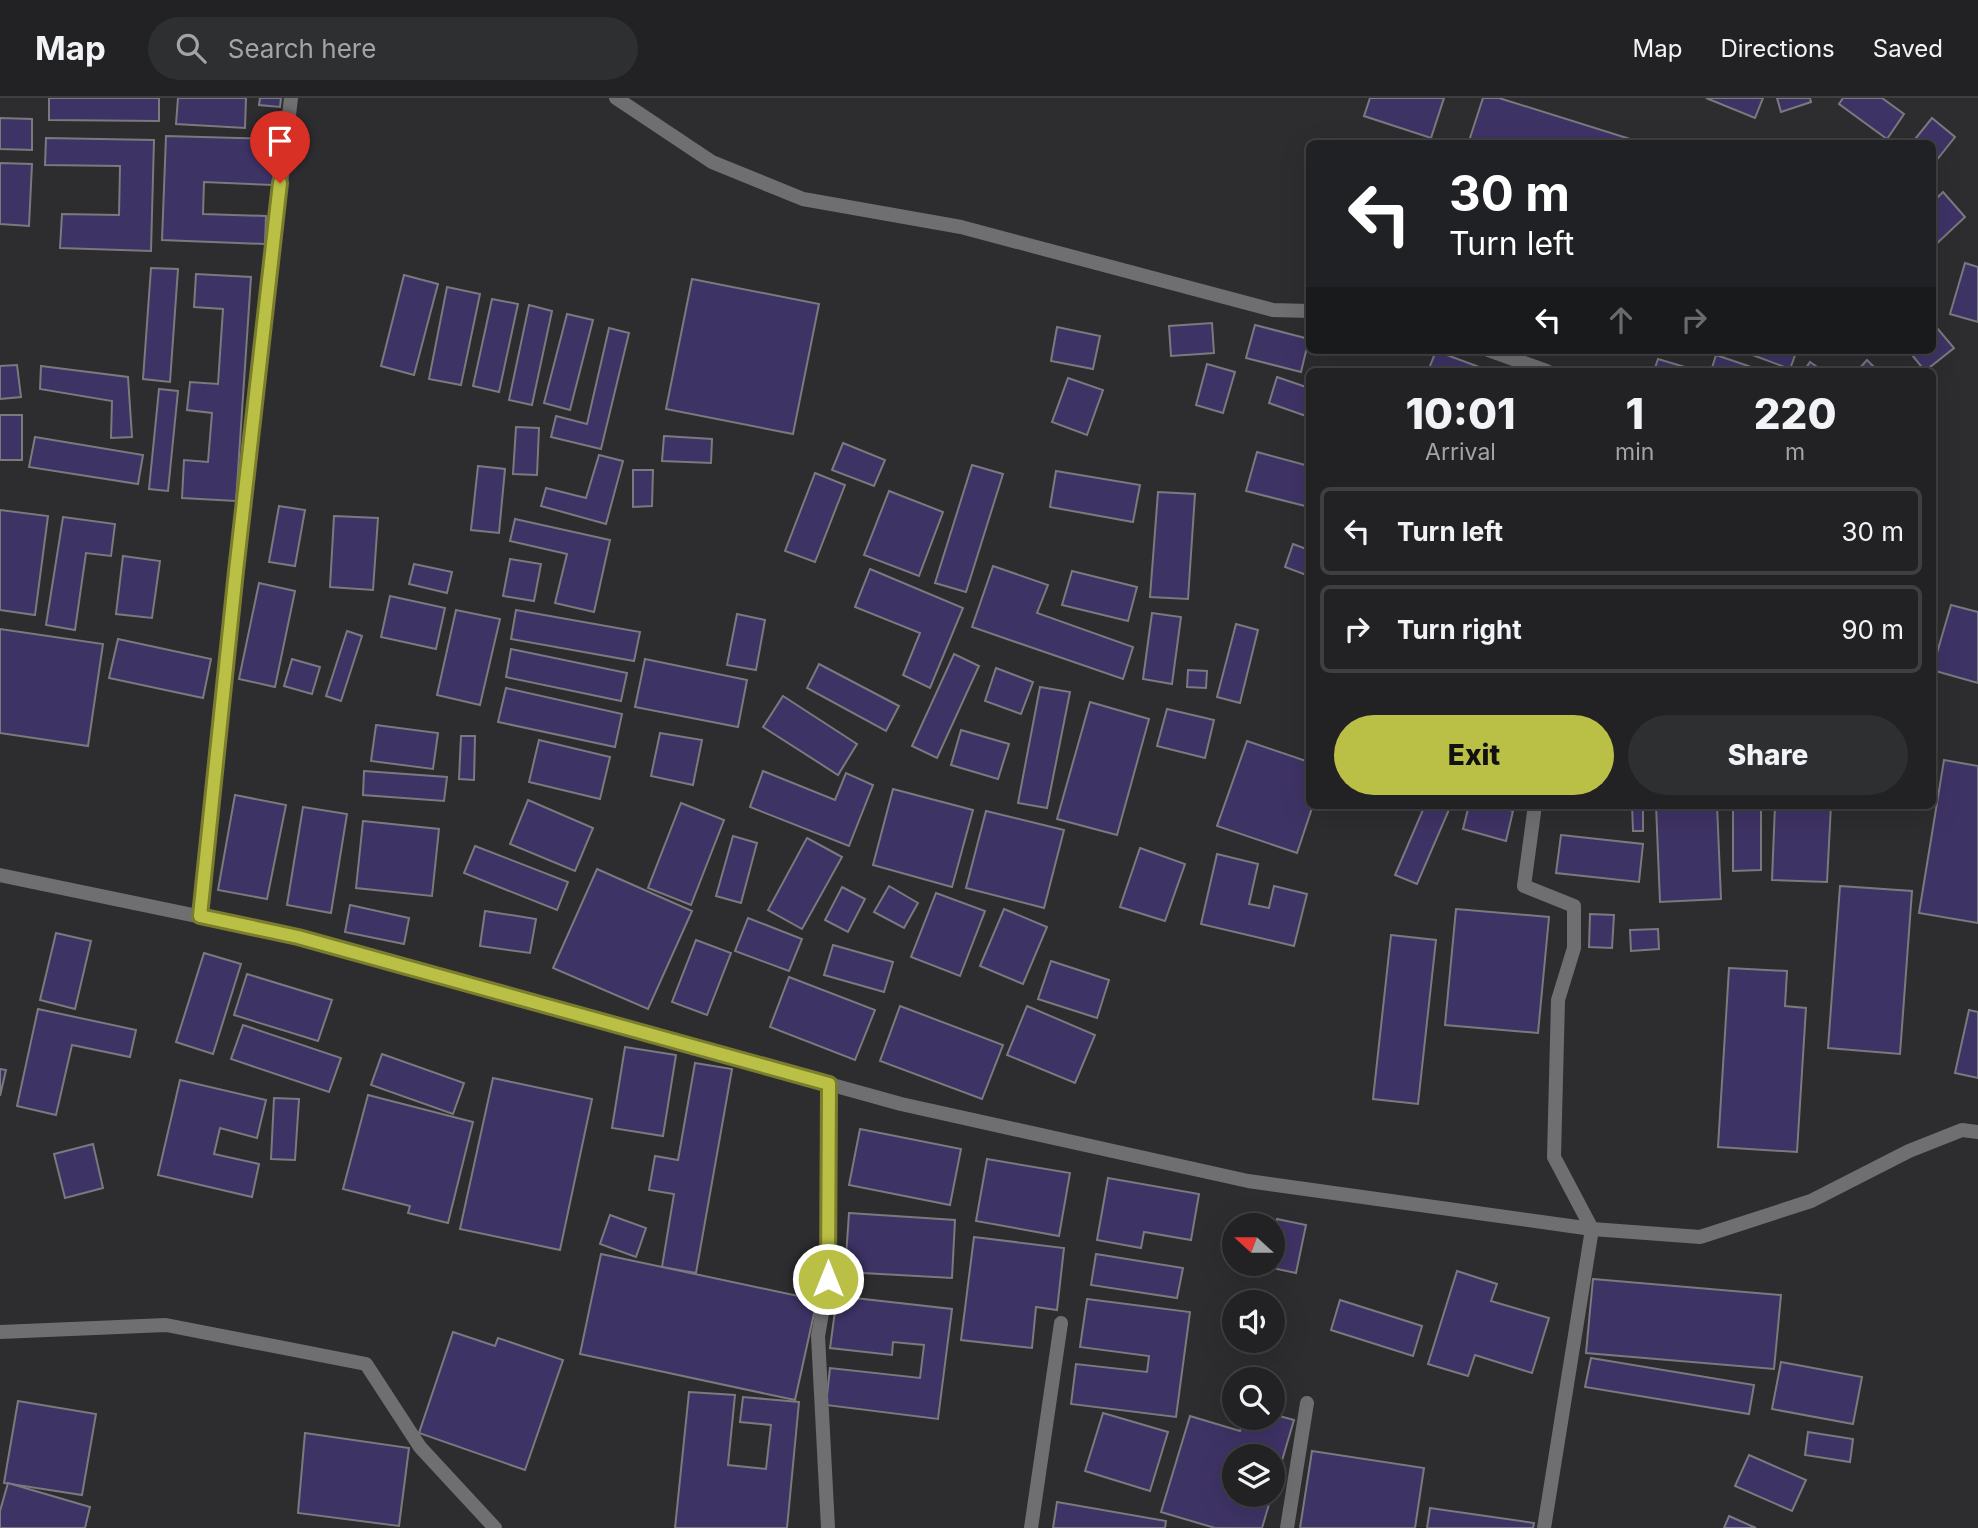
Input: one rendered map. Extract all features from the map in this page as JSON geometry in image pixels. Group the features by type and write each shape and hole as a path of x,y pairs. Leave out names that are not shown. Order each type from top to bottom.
{"street":[{"path":"200,916 236,571 291,98"},
{"path":"616,98 712,162 803,199 961,227 1273,310 1306,311"},
{"path":"1499,354 1539,368"},
{"path":"1534,809 1524,886 1574,906 1574,948 1558,1000 1554,1157 1592,1229 1544,1528"},
{"path":"0,875 298,937 901,1104 1248,1181 1592,1229 1700,1237 1811,1201 1909,1151 1962,1130 1978,1132"},
{"path":"828,1528 818,1336 828,1279 829,1084"},
{"path":"1031,1528 1060,1323"},
{"path":"0,1332 166,1325 366,1364 420,1447 495,1528"},
{"path":"1287,1528 1307,1403"}],"building":[{"path":"49,98 159,98 159,121 49,120"},
{"path":"178,98 246,98 245,128 176,124"},
{"path":"260,98 281,98 280,107 259,105"},
{"path":"1370,98 1444,98 1431,138 1364,116"},
{"path":"1483,98 1499,98 1633,140 1469,140"},
{"path":"1706,98 1763,98 1755,118"},
{"path":"1777,98 1810,98 1811,102 1781,112"},
{"path":"1843,98 1882,98 1904,114 1887,139 1839,104"},
{"path":"0,118 32,119 32,150 0,149"},
{"path":"1932,118 1955,137 1936,161 1936,140 1914,140"},
{"path":"166,136 275,139 273,185 204,182 203,214 266,216 265,244 162,240"},
{"path":"46,138 154,140 151,251 60,248 62,214 119,215 120,166 45,165"},
{"path":"0,163 32,164 29,226 0,224"},
{"path":"1943,192 1965,217 1936,244 1936,199"},
{"path":"1965,263 1978,267 1978,322 1950,314"},
{"path":"151,268 178,269 170,382 143,379"},
{"path":"196,274 251,277 236,501 182,498 184,460 208,462 212,413 187,410 190,382 218,384 223,309 194,307"},
{"path":"404,275 438,284 414,375 381,366"},
{"path":"692,279 819,304 793,434 666,409"},
{"path":"447,287 480,294 461,385 429,379"},
{"path":"492,299 518,304 499,392 473,386"},
{"path":"529,305 552,311 532,405 509,400"},
{"path":"567,314 593,320 570,410 544,403"},
{"path":"1212,323 1214,353 1171,356 1169,326"},
{"path":"1255,325 1306,338 1301,372 1246,358"},
{"path":"1057,327 1100,336 1093,369 1051,361"},
{"path":"1936,327 1954,348 1929,368 1923,368 1911,354 1936,354"},
{"path":"609,328 629,333 601,449 551,437 556,416 587,424"},
{"path":"1435,354 1444,354 1482,368 1429,368"},
{"path":"1750,354 1796,354 1790,368"},
{"path":"1716,355 1754,368 1712,368"},
{"path":"1658,359 1688,368 1655,368"},
{"path":"1867,360 1875,368 1860,368"},
{"path":"1810,362 1819,368 1806,368"},
{"path":"1207,364 1235,372 1223,413 1196,405"},
{"path":"17,365 21,397 0,399 0,366"},
{"path":"41,366 128,377 132,437 111,438 112,401 40,389"},
{"path":"1277,377 1306,387 1306,416 1269,403"},
{"path":"1068,378 1103,390 1087,435 1052,422"},
{"path":"159,389 178,391 168,491 149,489"},
{"path":"0,415 22,415 22,460 0,460"},
{"path":"516,427 539,428 537,475 513,474"},
{"path":"664,436 712,439 711,463 662,461"},
{"path":"35,437 143,455 138,484 29,467"},
{"path":"843,443 885,460 874,486 832,470"},
{"path":"1257,452 1306,465 1306,506 1246,491"},
{"path":"599,455 623,461 606,524 541,506 546,488 586,498"},
{"path":"972,465 1003,474 966,592 935,583"},
{"path":"478,466 505,469 499,533 471,530"},
{"path":"633,470 653,470 652,506 633,507"},
{"path":"1056,471 1140,485 1133,522 1050,507"},
{"path":"815,473 845,485 815,562 785,551"},
{"path":"889,491 943,512 919,576 864,555"},
{"path":"1158,492 1195,494 1188,599 1150,597"},
{"path":"279,506 305,510 295,566 269,562"},
{"path":"0,510 48,516 35,615 0,610"},
{"path":"334,516 378,518 373,590 330,587"},
{"path":"63,517 115,524 111,556 86,553 75,630 46,625"},
{"path":"515,519 610,540 594,612 555,603 567,554 510,541"},
{"path":"1293,544 1306,549 1306,575 1285,567"},
{"path":"123,556 160,561 152,618 116,614"},
{"path":"510,559 541,564 534,601 503,596"},
{"path":"414,564 452,572 447,593 409,584"},
{"path":"993,566 1048,585 1037,613 1133,647 1123,679 972,627"},
{"path":"870,569 963,608 930,688 903,675 920,633 855,607"},
{"path":"1072,571 1137,587 1128,621 1062,605"},
{"path":"259,583 295,591 275,687 239,679"},
{"path":"390,596 445,608 436,649 381,637"},
{"path":"1951,605 1978,612 1978,683 1936,671 1936,656"},
{"path":"456,610 500,619 480,705 437,695"},
{"path":"516,610 640,632 634,661 511,639"},
{"path":"1152,613 1181,617 1172,684 1143,679"},
{"path":"737,614 765,620 756,670 727,665"},
{"path":"1236,624 1258,630 1240,703 1217,697"},
{"path":"0,629 103,644 88,746 0,733"},
{"path":"347,631 362,636 341,701 326,696"},
{"path":"118,639 211,659 203,698 109,678"},
{"path":"511,649 627,673 621,701 506,677"},
{"path":"954,654 979,666 937,758 912,746"},
{"path":"292,659 320,667 312,694 284,686"},
{"path":"645,659 747,680 738,727 635,707"},
{"path":"819,664 899,706 886,731 807,688"},
{"path":"996,668 1033,682 1021,714 985,701"},
{"path":"1188,670 1207,671 1206,688 1187,687"},
{"path":"1040,687 1070,692 1047,808 1018,803"},
{"path":"506,688 622,714 615,747 498,722"},
{"path":"783,696 857,744 838,775 763,727"},
{"path":"1090,702 1149,719 1117,835 1057,819"},
{"path":"1167,709 1214,720 1205,758 1157,746"},
{"path":"376,725 438,733 433,769 371,761"},
{"path":"961,730 1009,744 998,779 951,765"},
{"path":"660,733 702,740 693,785 651,776"},
{"path":"461,736 475,736 474,780 459,779"},
{"path":"539,740 610,757 600,799 529,782"},
{"path":"1247,741 1306,761 1306,809 1312,809 1297,853 1217,826"},
{"path":"1944,760 1978,766 1978,923 1919,913"},
{"path":"364,771 447,777 444,801 363,795"},
{"path":"763,771 835,800 846,773 873,785 849,846 750,807"},
{"path":"893,789 973,810 952,887 873,865"},
{"path":"235,795 286,805 267,899 218,890"},
{"path":"528,800 593,828 575,871 510,844"},
{"path":"681,803 724,820 691,905 648,888"},
{"path":"303,807 347,814 331,913 287,905"},
{"path":"1423,809 1449,809 1417,884 1395,875"},
{"path":"1468,809 1513,811 1506,841 1463,829"},
{"path":"1632,809 1643,809 1643,831 1633,831"},
{"path":"1656,809 1717,809 1721,899 1660,902"},
{"path":"1733,809 1761,809 1761,870 1733,871"},
{"path":"1775,809 1831,809 1827,882 1772,880"},
{"path":"986,811 1064,830 1044,908 966,888"},
{"path":"363,821 439,829 432,896 356,888"},
{"path":"1561,835 1643,844 1639,882 1556,873"},
{"path":"733,836 757,843 741,903 716,896"},
{"path":"807,838 842,857 802,929 768,910"},
{"path":"475,846 568,882 557,910 464,873"},
{"path":"1140,848 1185,864 1165,921 1120,907"},
{"path":"1217,854 1258,864 1249,904 1269,908 1274,886 1307,894 1294,946 1201,924"},
{"path":"597,869 692,911 648,1009 553,968"},
{"path":"889,886 918,903 904,928 874,912"},
{"path":"1840,886 1912,891 1900,1054 1828,1048"},
{"path":"842,887 865,899 848,932 825,920"},
{"path":"936,893 985,911 960,976 911,957"},
{"path":"350,905 409,918 404,944 345,932"},
{"path":"1004,909 1047,927 1023,984 980,966"},
{"path":"1456,909 1549,917 1538,1033 1445,1025"},
{"path":"485,911 536,919 530,953 480,946"},
{"path":"1590,914 1614,915 1612,948 1589,947"},
{"path":"748,918 802,939 789,971 735,951"},
{"path":"1658,929 1659,949 1631,951 1630,930"},
{"path":"56,933 91,941 75,1009 40,1000"},
{"path":"1391,935 1436,940 1418,1104 1373,1099"},
{"path":"696,940 731,953 707,1015 672,1002"},
{"path":"833,945 893,962 884,992 824,975"},
{"path":"204,953 241,964 213,1054 176,1042"},
{"path":"1051,961 1109,980 1097,1018 1038,999"},
{"path":"1729,968 1787,971 1785,1006 1806,1008 1797,1152 1718,1147"},
{"path":"247,974 332,1000 318,1041 234,1015"},
{"path":"789,977 875,1010 855,1060 770,1027"},
{"path":"900,1006 1003,1045 982,1099 880,1061"},
{"path":"1027,1006 1095,1035 1075,1083 1007,1055"},
{"path":"38,1009 136,1030 130,1057 72,1045 56,1115 17,1106"},
{"path":"1969,1010 1978,1012 1978,1078 1955,1073"},
{"path":"243,1025 341,1058 329,1092 231,1059"},
{"path":"625,1047 676,1055 663,1136 612,1128"},
{"path":"382,1054 464,1083 453,1114 371,1085"},
{"path":"695,1063 732,1069 696,1273 662,1267 674,1194 649,1190 655,1156 678,1160"},
{"path":"0,1069 6,1070 0,1096"},
{"path":"493,1078 592,1099 560,1250 460,1229"},
{"path":"180,1080 266,1100 257,1138 220,1128 214,1154 259,1164 252,1197 158,1175"},
{"path":"368,1095 473,1122 448,1223 408,1213 410,1206 343,1189"},
{"path":"274,1098 299,1099 295,1160 271,1159"},
{"path":"860,1129 961,1149 950,1205 849,1185"},
{"path":"93,1144 103,1188 65,1198 54,1154"},
{"path":"987,1159 1070,1173 1059,1236 976,1221"},
{"path":"1108,1178 1199,1194 1191,1240 1144,1232 1141,1248 1097,1240"},
{"path":"849,1213 955,1220 952,1278 845,1272"},
{"path":"610,1215 646,1228 636,1257 600,1244"},
{"path":"1285,1221 1306,1225 1296,1273 1285,1271"},
{"path":"974,1237 1064,1248 1057,1310 1036,1307 1032,1348 961,1340"},
{"path":"601,1254 817,1300 795,1400 580,1354"},
{"path":"1096,1254 1183,1268 1177,1298 1091,1285"},
{"path":"1457,1271 1497,1284 1491,1301 1549,1318 1532,1373 1475,1355 1468,1376 1428,1364"},
{"path":"1593,1279 1781,1295 1774,1369 1586,1353"},
{"path":"837,1296 952,1309 938,1419 826,1405 830,1368 920,1378 924,1345 893,1342 892,1355 830,1348"},
{"path":"1087,1299 1190,1312 1176,1417 1071,1404 1076,1364 1147,1372 1149,1356 1080,1347"},
{"path":"1340,1300 1422,1326 1413,1356 1331,1330"},
{"path":"453,1332 495,1346 498,1338 563,1360 525,1470 419,1433"},
{"path":"1591,1358 1754,1385 1749,1414 1585,1387"},
{"path":"1781,1362 1862,1377 1853,1424 1772,1409"},
{"path":"689,1392 735,1395 728,1465 766,1469 771,1425 740,1422 743,1397 799,1402 787,1528 675,1528"},
{"path":"18,1401 96,1414 82,1495 4,1483"},
{"path":"1103,1413 1168,1432 1150,1491 1085,1471"},
{"path":"1190,1416 1222,1426 1222,1430 1285,1430 1285,1418 1294,1420 1285,1450 1285,1444 1222,1444 1222,1507 1268,1507 1262,1528 1215,1528 1161,1512"},
{"path":"1808,1432 1853,1439 1850,1462 1805,1455"},
{"path":"305,1433 409,1448 399,1526 298,1513"},
{"path":"1312,1451 1424,1468 1415,1528 1300,1528"},
{"path":"1749,1455 1806,1480 1792,1511 1735,1486"},
{"path":"8,1483 90,1507 85,1528 0,1528 0,1511"},
{"path":"1057,1502 1166,1521 1165,1528 1053,1528"},
{"path":"1430,1508 1534,1523 1533,1528 1427,1528"},
{"path":"1729,1516 1756,1528 1724,1528"}],"route":[{"path":"280,183 200,916 298,937 829,1084 828,1279"}]}
